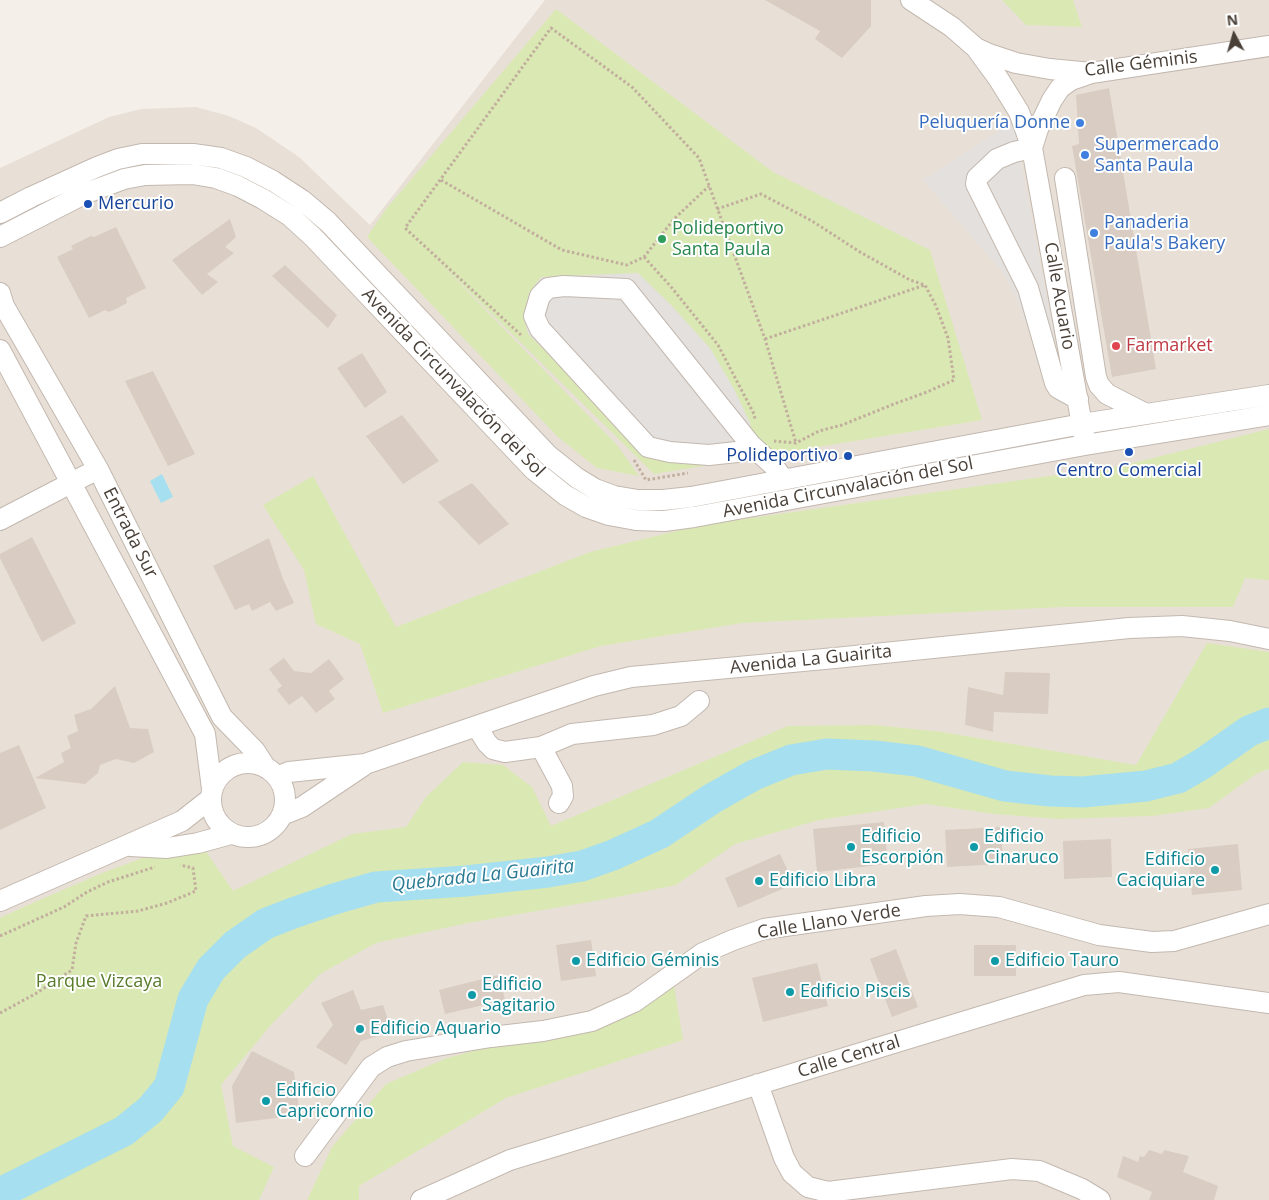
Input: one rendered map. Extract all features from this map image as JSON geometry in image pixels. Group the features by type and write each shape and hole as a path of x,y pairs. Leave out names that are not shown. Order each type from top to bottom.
{"street":[{"name":"Calle Géminis","path":"911,0 952,27 976,48 1016,63 1050,69 1091,73 1269,46"},
{"name":"Calle Acuario","path":"976,48 998,78 1019,112 1032,148 1085,444"},
{"name":"Calle Acuario","path":"1032,148 1038,129 1060,88 1072,80 1091,73"},
{"path":"1032,148 1014,152 997,159 977,178 976,184 1028,288 1055,383 1058,388 1078,399"},
{"name":"Avenida Circunvalación del Sol","path":"0,213 96,167 118,159 142,154 193,154 221,158 246,167 274,181 302,200 328,222 548,455 577,478 595,489 614,496 664,500 691,497 1082,424 1269,395"},
{"name":"Avenida Circunvalación del Sol","path":"0,237 84,194 124,179 145,175 192,174 216,178 238,186 290,216 313,236 534,470 565,495 586,508 609,516 636,520 664,521 694,517 1085,444 1269,415"},
{"path":"1064,178 1096,377 1106,394 1146,414"},
{"path":"756,450 709,455 670,452 648,447 540,329 534,316 540,296 548,288 564,286 626,289 756,450 773,465 783,479"},
{"name":"Entrada Sur","path":"0,293 4,306 98,469 222,717 255,751 271,772"},
{"name":"Entrada Sur","path":"0,350 205,734 211,794"},
{"path":"0,520 98,469"},
{"path":"691,497 694,517"},
{"name":"Avenida La Guairita","path":"0,902 182,821 211,794 216,780 222,773 238,764 257,764 271,772 289,772 365,764 594,686 631,677 1129,628 1182,626 1230,631 1269,639"},
{"path":"477,727 486,743 493,749 505,752 541,747 572,734 654,724 681,716 699,701"},
{"path":"541,747 562,786 563,796 559,803"},
{"name":"Avenida La Guairita","path":"126,846 167,848 231,834 251,838 260,836 274,827 282,815 302,807 365,764"},
{"path":"271,772 282,784 285,800 282,815"},
{"path":"211,794 211,810 215,820 231,834"},
{"name":"Calle Llano Verde","path":"305,1156 371,1066 387,1057 406,1051 491,1037 543,1031 592,1021 634,1002 703,953 764,929 926,906 960,904 999,907 1099,935 1152,942 1174,941 1269,914"},
{"name":"Calle Central","path":"421,1200 453,1193 510,1160 1084,985 1119,982 1269,1003"},
{"path":"758,1084 784,1158 792,1173 808,1187 828,1192 1012,1169 1039,1171 1082,1189 1100,1200"}],"path":[{"path":"522,335 405,228 551,28 632,87 699,158 765,338 796,443"},
{"path":"440,180 562,250 627,265 644,256 674,219 709,186"},
{"path":"718,209 761,194 812,221 860,252 910,280 925,286 936,306 948,338 954,380 842,425 819,431 796,443 760,440 756,450"},
{"path":"644,256 718,345 754,414 756,423"},
{"path":"765,338 925,286"},
{"path":"632,456 646,480 696,472"},
{"path":"0,1013 35,994 72,970 76,942 86,916 138,911 167,903 196,891 193,868 178,864"},
{"path":"0,936 64,907 87,892 108,882 161,865"}],"shaded area":[{"path":"545,0 1269,0 1269,1200 0,1200 0,168 109,117 141,109 196,107 229,116 256,128 299,157 370,225"},
{"path":"1013,122 1059,362 1037,365 1032,338 1013,291 1001,270 923,180"},
{"path":"638,273 671,305 710,348 734,389 751,425 740,447 650,452 528,334 524,317 529,293 541,277"}],"green space":[{"path":"1002,0 1073,0 1082,27 1026,25"},
{"name":"Polideportivo Santa Paula","path":"556,9 773,172 930,250 982,420 654,474 431,254 617,445 639,476 597,468 558,437 367,237 386,209"},
{"path":"1269,429 1269,580 1245,578 1233,607 1063,607 742,623 601,646 383,713 360,644 316,624 304,570 263,505 313,476 396,627 590,552 701,525 1121,466"},
{"name":"Parque Vizcaya","path":"1207,643 1269,652 1269,769 1256,774 1209,808 1152,816 1059,819 994,814 926,804 819,820 735,844 676,885 468,923 376,943 320,974 270,1026 221,1085 233,1146 274,1167 259,1200 0,1200 0,918 19,909 102,873 156,853 205,850 233,891 352,834 406,827 426,797 463,762 503,765 532,787 551,826 788,726 875,725 942,732 1136,765"},
{"path":"674,985 683,1040 506,1098 359,1186 359,1200 307,1200 332,1147 386,1084 447,1058 493,1046"}],"water":[{"path":"162,474 173,497 161,503 150,481"}],"building":[{"path":"765,0 871,0 871,26 842,58 815,39 820,31"},
{"path":"1109,88 1156,369 1112,377 1072,146 1079,144 1076,95"},
{"path":"230,219 236,237 225,247 234,253 207,274 218,282 202,295 172,260"},
{"path":"116,227 146,288 126,298 127,303 116,309 109,312 105,310 89,318 57,257 73,249 71,246"},
{"path":"285,265 337,315 328,328 272,276"},
{"path":"362,353 387,392 365,408 337,368"},
{"path":"153,371 195,454 168,466 125,381"},
{"path":"402,415 439,461 403,484 366,436"},
{"path":"472,483 509,524 479,545 438,502"},
{"path":"32,537 76,623 42,642 0,558 0,554"},
{"path":"269,538 283,579 294,603 276,611 270,602 252,611 249,604 235,610 213,566"},
{"path":"284,658 294,671 311,673 329,659 344,679 329,691 335,699 316,713 302,696 289,705 277,690 282,686 269,669"},
{"path":"1005,672 1050,673 1048,714 994,712 993,732 965,725 968,687 1003,695"},
{"path":"115,686 130,728 148,729 154,752 134,763 116,759 100,765 98,773 85,784 35,778 64,762 61,753 71,748 67,736 78,731 74,715 91,709"},
{"path":"19,745 46,808 0,830 0,753"},
{"name":"Edificio Escorpión","path":"884,822 888,864 817,872 813,829"},
{"name":"Edificio Cinaruco","path":"1001,827 1003,864 947,867 945,830"},
{"path":"1111,839 1112,877 1064,879 1063,841"},
{"name":"Edificio Caciquiare","path":"1238,844 1242,890 1192,895 1188,849"},
{"name":"Edificio Libra","path":"780,854 794,884 738,908 725,878"},
{"name":"Edificio Géminis","path":"591,940 596,976 561,981 556,945"},
{"name":"Edificio Tauro","path":"974,945 1016,945 1016,976 974,976"},
{"path":"896,949 918,1007 892,1017 870,959"},
{"name":"Edificio Piscis","path":"817,963 828,1006 763,1022 752,978"},
{"name":"Edificio Sagitario","path":"499,975 505,1000 445,1014 439,990"},
{"name":"Edificio Aquario","path":"353,990 361,1010 383,1005 392,1032 361,1041 346,1065 316,1047 333,1025 321,1003"},
{"name":"Edificio Capricornio","path":"252,1051 294,1072 300,1115 236,1123 232,1086"},
{"path":"1149,1150 1162,1154 1164,1150 1189,1156 1183,1172 1218,1186 1214,1200 1149,1200 1152,1192 1117,1177 1123,1156 1138,1162 1140,1156 1144,1157"}],"waterway":[{"name":"Quebrada La Guairita","path":"0,1193 124,1131 150,1110 169,1087 193,999 211,969 235,945 265,924 293,913 376,887 466,881 548,872 582,866 613,855 659,834 713,798 754,775 791,760 827,754 874,756 917,761 1005,786 1050,791 1083,792 1146,786 1178,778 1202,764 1249,731 1269,723"}],"place":[{"name":"Peluquería Donne","path":"1080,123"},
{"name":"Supermercado Santa Paula","path":"1085,155"},
{"name":"Mercurio","path":"88,204"},
{"name":"Panaderia Paula's Bakery","path":"1094,233"},
{"name":"Polideportivo Santa Paula","path":"662,239"},
{"name":"Farmarket","path":"1116,346"},
{"name":"Centro Comercial","path":"1129,452"},
{"name":"Polideportivo","path":"848,456"},
{"name":"Edificio Escorpión","path":"851,847"},
{"name":"Edificio Cinaruco","path":"974,847"},
{"name":"Edificio Caciquiare","path":"1215,870"},
{"name":"Edificio Libra","path":"759,881"},
{"name":"Edificio Géminis","path":"576,961"},
{"name":"Edificio Tauro","path":"995,961"},
{"name":"Edificio Piscis","path":"790,992"},
{"name":"Edificio Sagitario","path":"472,995"},
{"name":"Edificio Aquario","path":"360,1029"},
{"name":"Edificio Capricornio","path":"266,1101"}]}
